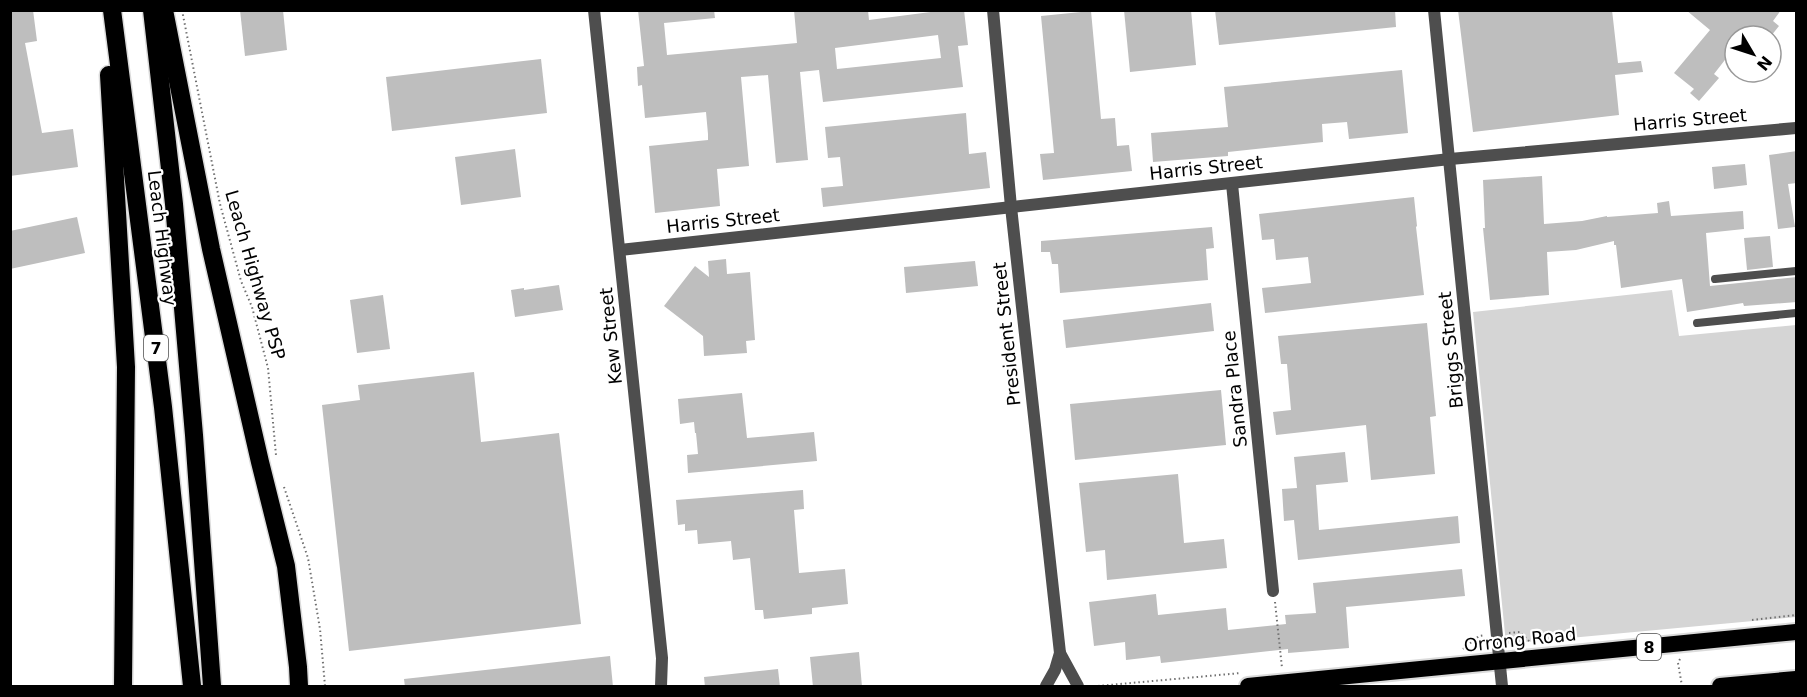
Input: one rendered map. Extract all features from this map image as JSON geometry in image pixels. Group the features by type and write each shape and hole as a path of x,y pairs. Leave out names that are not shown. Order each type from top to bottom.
{"highway":[{"path":"106,10 126,367 123,687"},
{"name":"Leach Highway","path":"111,10 163,407 192,687"},
{"name":"Leach Highway","path":"152,10 176,227 212,687"},
{"path":"164,10 211,249 286,566 299,687"},
{"name":"Orrong Road","path":"1248,679 1501,661 1797,632"},
{"path":"298,667 306,687"},
{"path":"1723,686 1797,679"}],"street":[{"name":"Kew Street","path":"594,10 662,658 669,687"},
{"name":"President Street","path":"993,10 1011,207 1060,653 1078,687"},
{"name":"Briggs Street","path":"1434,10 1502,687"},
{"name":"Harris Street","path":"620,250 1450,159 1797,128"},
{"name":"Sandra Place","path":"1232,184 1273,591"},
{"name":"President Street","path":"1046,687 1055,670 1060,653"},
{"name":"Kew Street","path":"661,687 662,658"}],"lane":[{"path":"1715,279 1797,271"},
{"path":"1697,323 1797,313"}],"path":[{"name":"Leach Highway PSP","path":"182,10 220,204 268,368 276,457"},
{"path":"283,484 308,558 320,629 325,687"},
{"path":"1098,687 1248,679"}],"shaded area":[{"path":"1672,290 1679,336 1796,325 1796,617 1506,644 1473,312"}],"building":[{"path":"10,10 33,10 37,41 25,43 42,133 73,129 78,167 10,176"},
{"path":"240,10 283,10 287,50 245,56"},
{"path":"638,10 714,10 715,18 664,23 667,55 797,43 794,10 868,10 869,20 946,10 964,10 968,45 958,46 963,87 823,102 819,70 800,72 808,160 776,163 768,75 741,77 749,166 717,169 720,206 655,213 649,146 708,140 708,134 706,112 645,118 642,85 638,86 637,67 644,66","holes":["938,35 941,58 837,69 835,48"]},
{"path":"1124,10 1191,10 1196,65 1130,72"},
{"path":"1215,10 1395,10 1396,27 1219,45"},
{"path":"1458,10 1612,10 1618,63 1641,61 1643,72 1615,75 1619,115 1473,132"},
{"path":"1686,10 1781,10 1773,21 1777,24 1723,24 1723,62 1714,74 1719,78 1699,101 1690,93 1694,89 1674,73 1710,30"},
{"path":"1091,11 1101,119 1115,118 1117,146 1129,145 1132,171 1043,180 1040,154 1054,153 1041,16"},
{"path":"541,59 547,113 392,131 386,77"},
{"path":"1402,70 1408,133 1349,139 1347,122 1322,124 1323,142 1228,152 1228,156 1153,162 1151,133 1228,127 1224,87"},
{"path":"966,113 969,154 986,152 990,188 823,207 821,188 843,186 840,157 828,158 825,127"},
{"path":"515,149 521,197 461,205 455,157"},
{"path":"1797,151 1797,183 1788,184 1795,227 1778,229 1769,155"},
{"path":"1745,164 1747,185 1714,189 1712,167"},
{"path":"1542,176 1544,224 1582,221 1607,216 1658,213 1657,203 1669,201 1671,216 1743,211 1744,229 1706,233 1710,286 1797,277 1797,302 1744,306 1743,303 1687,312 1682,279 1621,288 1614,241 1576,250 1547,252 1549,295 1490,300 1483,228 1485,228 1483,180"},
{"path":"1414,197 1424,295 1265,313 1262,288 1311,283 1308,257 1276,260 1274,239 1262,240 1259,214"},
{"path":"77,217 85,253 10,269 10,231"},
{"path":"1212,227 1214,248 1206,249 1208,280 1060,293 1058,264 1052,264 1050,252 1041,252 1041,241"},
{"path":"1770,236 1773,267 1747,270 1744,238"},
{"path":"726,259 727,274 750,272 755,340 746,341 747,353 704,356 703,336 664,306 695,266 709,277 708,261"},
{"path":"975,261 978,286 906,293 904,267"},
{"path":"559,285 563,310 515,317 511,290"},
{"path":"383,295 390,349 357,353 350,300"},
{"path":"1211,303 1214,331 1066,348 1063,320"},
{"path":"1427,323 1436,416 1430,417 1435,474 1371,480 1366,425 1276,435 1273,412 1291,410 1287,364 1281,364 1278,336"},
{"path":"474,372 481,442 559,433 581,624 349,651 322,405 360,400 358,385"},
{"path":"1221,390 1226,445 1075,460 1070,404"},
{"path":"742,393 747,438 814,432 817,461 688,473 687,455 698,454 696,433 694,422 680,424 678,399"},
{"path":"1345,452 1348,482 1316,485 1319,530 1458,516 1460,543 1298,560 1294,520 1284,521 1282,489 1297,488 1294,457"},
{"path":"1178,474 1184,543 1224,539 1227,568 1107,580 1105,550 1086,552 1079,483"},
{"path":"803,490 804,509 794,510 799,573 845,569 848,604 812,608 812,614 764,619 763,610 755,610 750,558 733,560 731,541 698,544 697,530 685,531 685,524 678,525 676,500"},
{"path":"1462,569 1465,596 1346,607 1349,648 1288,653 1288,649 1161,663 1160,656 1126,660 1125,642 1094,646 1089,602 1156,594 1158,615 1226,608 1228,630 1286,624 1285,615 1316,613 1313,583"},
{"path":"859,652 862,687 813,687 810,657"},
{"path":"610,656 613,687 405,687 404,679"},
{"path":"778,669 780,687 705,687 704,677"}]}
